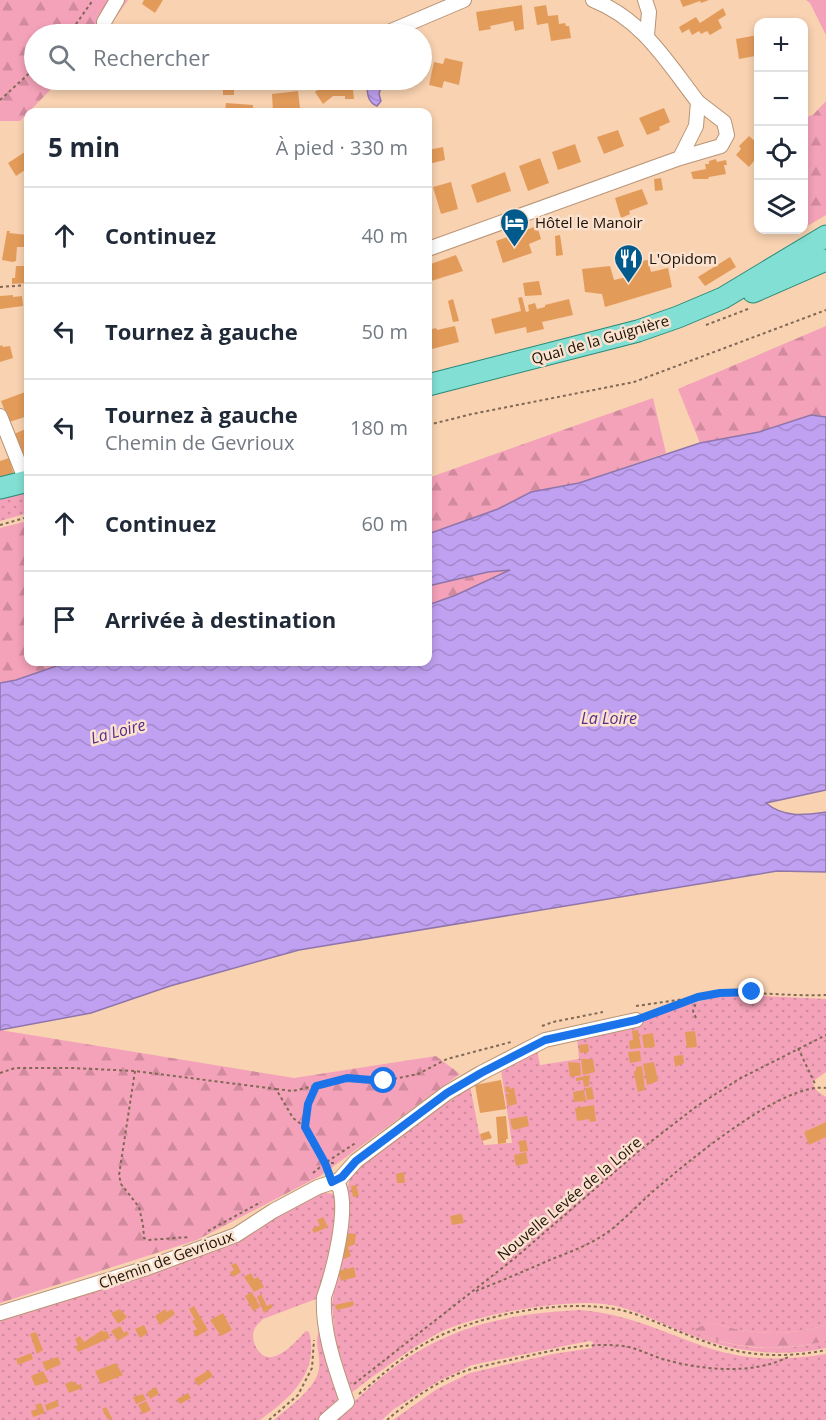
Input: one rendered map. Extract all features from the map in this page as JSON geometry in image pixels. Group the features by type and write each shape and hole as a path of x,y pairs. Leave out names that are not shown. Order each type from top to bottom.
{"main road":[{"name":"Quai de la Guignière","path":"432,384 638,331 723,298 826,236"},
{"path":"723,298 747,294 826,260"},
{"path":"0,488 24,482"}],"street":[{"path":"104,24 117,0"},
{"path":"408,24 464,0"},
{"path":"432,248 680,158 721,146 727,135 724,122 698,102 647,35 612,7 593,0"},
{"path":"645,0 649,12 647,35"},
{"path":"680,158 696,126 698,102"},
{"path":"0,416 24,474"},
{"name":"Chemin de Gevrioux","path":"0,1313 147,1268 236,1235 273,1211 318,1187 339,1180 350,1166 433,1103 481,1073 545,1040 636,1020"},
{"path":"326,1420 346,1402 323,1309 341,1226 342,1192 339,1186 332,1182"}],"path":[{"path":"76,24 93,0"},
{"path":"0,100 24,78"},
{"path":"0,287 24,285"},
{"path":"432,424 634,382 826,310"},
{"path":"0,525 24,518"},
{"path":"636,1020 698,997 733,992 826,995"},
{"path":"696,1018 693,1011 698,997"},
{"name":"Nouvelle Levée de la Loire","path":"346,1402 350,1387 515,1258 640,1150 697,1106 739,1079 826,1035"},
{"path":"0,1073 15,1068 135,1071 293,1091 347,1078 384,1081 418,1074 447,1059 513,1041"},
{"path":"798,1048 816,1086"},
{"path":"135,1071 119,1175 122,1185 139,1207 144,1225 144,1238 148,1240 199,1236 218,1237 221,1241"},
{"path":"305,1127 308,1104 316,1086"},
{"path":"473,1292 580,1248 605,1234 679,1170 747,1119 803,1089 816,1086 826,1088"},
{"path":"276,1089 293,1118 305,1127 325,1163 332,1182"},
{"path":"310,1176 325,1163"},
{"path":"207,1231 268,1198"},
{"path":"178,1242 192,1238"},
{"path":"346,1402 401,1359 444,1334 498,1316 543,1309 581,1306 632,1313 725,1349 790,1356 826,1350"},
{"path":"269,1420 298,1395 312,1368 314,1338"},
{"path":"387,1420 403,1407 464,1372 557,1350 589,1345 623,1347 693,1365 738,1368 777,1363 790,1356"}],"green space":[{"path":"0,0 128,0 111,24 24,24 24,90 50,90 33,108 24,108 24,117 20,121 0,121"},
{"path":"806,0 826,0 826,35 810,3"},
{"path":"826,101 826,215 808,226 808,117 813,115"},
{"path":"826,326 826,417 811,415 759,432 700,443 678,389"},
{"path":"653,398 666,453 579,483 531,492 498,509 432,533 432,477"},
{"path":"24,489 24,514 0,521 0,495"},
{"path":"24,522 24,666 56,666 0,683 0,528"},
{"path":"512,570 432,604 432,585 488,572"},
{"path":"742,995 826,999 826,1072 812,1082 817,1091 826,1097 826,1122 804,1132 810,1144 826,1137 826,1325 782,1333 768,1333 739,1330 710,1322 692,1331 708,1338 741,1346 792,1347 826,1341 826,1348 791,1353 739,1349 705,1340 616,1306 598,1303 549,1305 496,1314 450,1328 417,1346 351,1393 344,1383 333,1329 332,1304 344,1233 346,1191 354,1171 442,1104 452,1100 470,1086 479,1132 484,1145 512,1143 501,1070 537,1050 540,1065 579,1059 577,1038 640,1027 639,1020 677,1008 715,998"},
{"path":"0,1030 294,1078 436,1056 460,1074 320,1176 197,1240 0,1303"},
{"path":"318,1192 335,1194 336,1206 329,1262 316,1299 263,1319 253,1334 253,1339 260,1352 267,1357 272,1357 286,1350 306,1331 309,1332 310,1360 300,1384 260,1420 0,1420 0,1317 195,1256"},
{"path":"579,1310 627,1319 734,1355 794,1358 826,1354 826,1420 393,1420 437,1389 470,1373 553,1354 592,1348 593,1342 589,1341 472,1365 437,1382 394,1409 382,1420 334,1420 401,1362 451,1335 471,1327 513,1317"},
{"path":"710,1322 739,1330 768,1333 797,1331 826,1325 826,1341 792,1347 758,1347 724,1342 691,1331"},
{"path":"319,1331 323,1331 340,1397 339,1402 318,1420 274,1420 301,1397 313,1383 319,1368 317,1340"}],"water":[{"path":"368,90 380,90 381,101 377,106 370,100"},
{"name":"La Loire","path":"811,415 826,417 826,790 766,803 787,813 826,812 826,872 777,871 299,950 170,986 91,1013 0,1030 0,683 56,666 432,666 432,604 510,570 488,572 432,585 432,533 498,509 531,492 579,483 700,443 759,432"}],"building":[{"path":"144,0 163,0 155,13 142,4"},
{"path":"680,0 709,0 683,7"},
{"path":"522,5 524,29 515,31 513,21 479,31 476,12"},
{"path":"546,5 548,16 558,15 559,24 565,23 569,26 571,38 551,41 548,23 537,25 534,7"},
{"path":"723,8 726,15 718,20 722,28 710,35 707,31 701,34 699,31 692,35 689,29 682,33 679,27 696,17 700,23"},
{"path":"754,36 754,56 739,59 736,39"},
{"path":"445,58 463,62 459,85 444,81 442,88 432,86 434,62 443,64"},
{"path":"223,90 234,90 234,95 223,95"},
{"path":"317,90 353,90 354,99 333,96 323,104 315,92"},
{"path":"298,91 300,108 273,108 272,94"},
{"path":"226,103 253,105 253,108 225,108"},
{"path":"664,108 670,122 659,127 660,130 647,135 639,118"},
{"path":"618,130 624,146 604,154 597,137"},
{"path":"749,136 754,140 754,161 749,167 736,155 741,149 739,146"},
{"path":"575,144 581,162 558,170 552,152"},
{"path":"443,147 445,160 432,163 432,149"},
{"path":"24,153 24,171 16,176 8,163"},
{"path":"540,158 549,183 528,191 519,166"},
{"path":"716,159 717,162 726,160 727,165 724,165 726,174 708,179 693,179 691,172 706,169 705,164"},
{"path":"505,172 511,191 477,203 471,185"},
{"path":"661,178 663,190 655,191 654,179"},
{"path":"451,182 458,209 441,214 433,187"},
{"path":"642,189 648,204 629,211 630,214 621,218 615,198"},
{"name":"Hôtel le Manoir","path":"537,226 541,239 529,244 532,253 503,263 496,241"},
{"path":"7,231 24,235 24,247 17,247 16,261 2,260"},
{"path":"560,235 563,255 556,256 555,236"},
{"path":"456,255 463,271 432,281 432,264"},
{"path":"730,257 736,267 705,286 698,277"},
{"name":"L'Opidom","path":"648,260 651,272 668,268 672,287 605,307 602,294 585,292 582,269 610,266 614,280 631,276 628,263"},
{"path":"16,266 24,266 24,283 12,284 12,278 15,278"},
{"path":"539,281 542,295 525,296 523,283"},
{"path":"13,295 13,297 22,296 23,306 0,309 0,296"},
{"path":"522,297 526,312 529,311 528,305 535,303 537,309 569,299 573,315 542,322 544,329 527,333 526,327 495,334 491,319 521,311 518,298"},
{"path":"453,299 459,321 453,322 448,301"},
{"path":"455,326 459,342 432,349 432,329"},
{"path":"0,346 3,347 10,346 13,358 0,362"},
{"path":"24,392 24,417 9,422 1,401"},
{"path":"24,430 24,455 14,434"},
{"path":"9,458 14,475 0,478 0,461"},
{"path":"638,1030 641,1048 630,1049 629,1041 633,1040 632,1031"},
{"path":"695,1031 697,1047 687,1048 685,1032"},
{"path":"653,1033 655,1047 644,1048 642,1035"},
{"path":"588,1044 589,1052 580,1053 579,1045"},
{"path":"640,1051 641,1061 630,1063 628,1052"},
{"path":"683,1055 684,1063 675,1067 674,1056"},
{"path":"581,1059 593,1059 595,1072 583,1075"},
{"path":"568,1062 580,1063 581,1075 570,1077"},
{"path":"654,1062 658,1081 647,1085 643,1064"},
{"path":"642,1066 645,1090 638,1092 634,1071 636,1067"},
{"path":"590,1075 589,1086 584,1087 583,1080 576,1081 576,1078"},
{"path":"501,1080 506,1109 480,1113 475,1085"},
{"path":"509,1086 510,1089 514,1088 517,1104 508,1106 506,1095 510,1093 506,1092 505,1087"},
{"path":"592,1087 594,1099 587,1100 585,1088"},
{"path":"584,1090 586,1101 574,1102 573,1092"},
{"path":"594,1105 596,1121 590,1122 589,1119 577,1121 575,1108"},
{"path":"506,1116 508,1139 506,1143 498,1144 496,1117"},
{"path":"527,1116 529,1126 514,1130 512,1128 510,1119"},
{"path":"826,1122 826,1137 809,1145 804,1132"},
{"path":"489,1131 492,1138 482,1141 480,1134"},
{"path":"526,1140 528,1151 520,1152 519,1141"},
{"path":"526,1152 528,1163 516,1166 514,1155"},
{"path":"404,1172 405,1183 397,1183 396,1174"},
{"path":"356,1185 359,1196 353,1197 351,1186"},
{"path":"462,1214 464,1223 452,1225 450,1216"},
{"path":"323,1217 328,1227 314,1233 312,1229 320,1225 317,1220"},
{"path":"344,1233 356,1234 355,1244 348,1247 351,1256 344,1259 341,1250"},
{"path":"236,1263 241,1272 233,1277 230,1272 234,1270 231,1265"},
{"path":"354,1267 356,1277 341,1281 338,1271"},
{"path":"251,1273 254,1279 258,1277 264,1287 254,1292 244,1277"},
{"path":"252,1292 260,1307 253,1311 245,1296"},
{"path":"261,1294 267,1306 271,1304 273,1307 264,1313 257,1297"},
{"path":"353,1301 354,1305 336,1310 335,1305"},
{"path":"194,1306 208,1330 196,1337 193,1331 197,1329 192,1321 195,1320 189,1309"},
{"path":"120,1309 127,1317 118,1324 111,1313"},
{"path":"165,1309 167,1312 172,1309 175,1314 160,1325 155,1316"},
{"path":"223,1313 232,1330 221,1336 210,1320"},
{"path":"144,1325 148,1333 140,1338 135,1329"},
{"path":"120,1326 124,1333 127,1331 129,1334 118,1341 111,1331"},
{"path":"102,1330 107,1331 110,1338 78,1352 75,1339 80,1336 84,1342"},
{"path":"36,1332 43,1350 37,1354 30,1334"},
{"path":"31,1353 33,1359 18,1365 16,1359"},
{"path":"58,1357 61,1364 46,1371 42,1362"},
{"path":"116,1363 123,1375 101,1384 95,1371"},
{"path":"209,1370 213,1376 198,1386 194,1379"},
{"path":"43,1371 49,1382 35,1386 31,1376"},
{"path":"72,1381 78,1385 81,1384 82,1388 69,1393 65,1384"},
{"path":"156,1387 159,1394 150,1399 147,1392"},
{"path":"188,1393 191,1398 180,1404 177,1399"},
{"path":"143,1394 146,1400 136,1404 133,1397"},
{"path":"57,1400 59,1406 47,1411 45,1405"},
{"path":"146,1401 151,1410 143,1414 138,1405"},
{"path":"41,1403 45,1413 33,1417 31,1411 37,1409 35,1405"},
{"path":"106,1407 112,1418 108,1420 102,1409"}],"place":[{"name":"Hôtel le Manoir","path":"514,248"},
{"name":"L'Opidom","path":"628,284"}],"route":[{"path":"384,1081 347,1078 316,1086 308,1104 305,1127 325,1163 332,1182 339,1180 356,1161 447,1093 545,1040 636,1020 698,997 720,993 752,992"}]}
